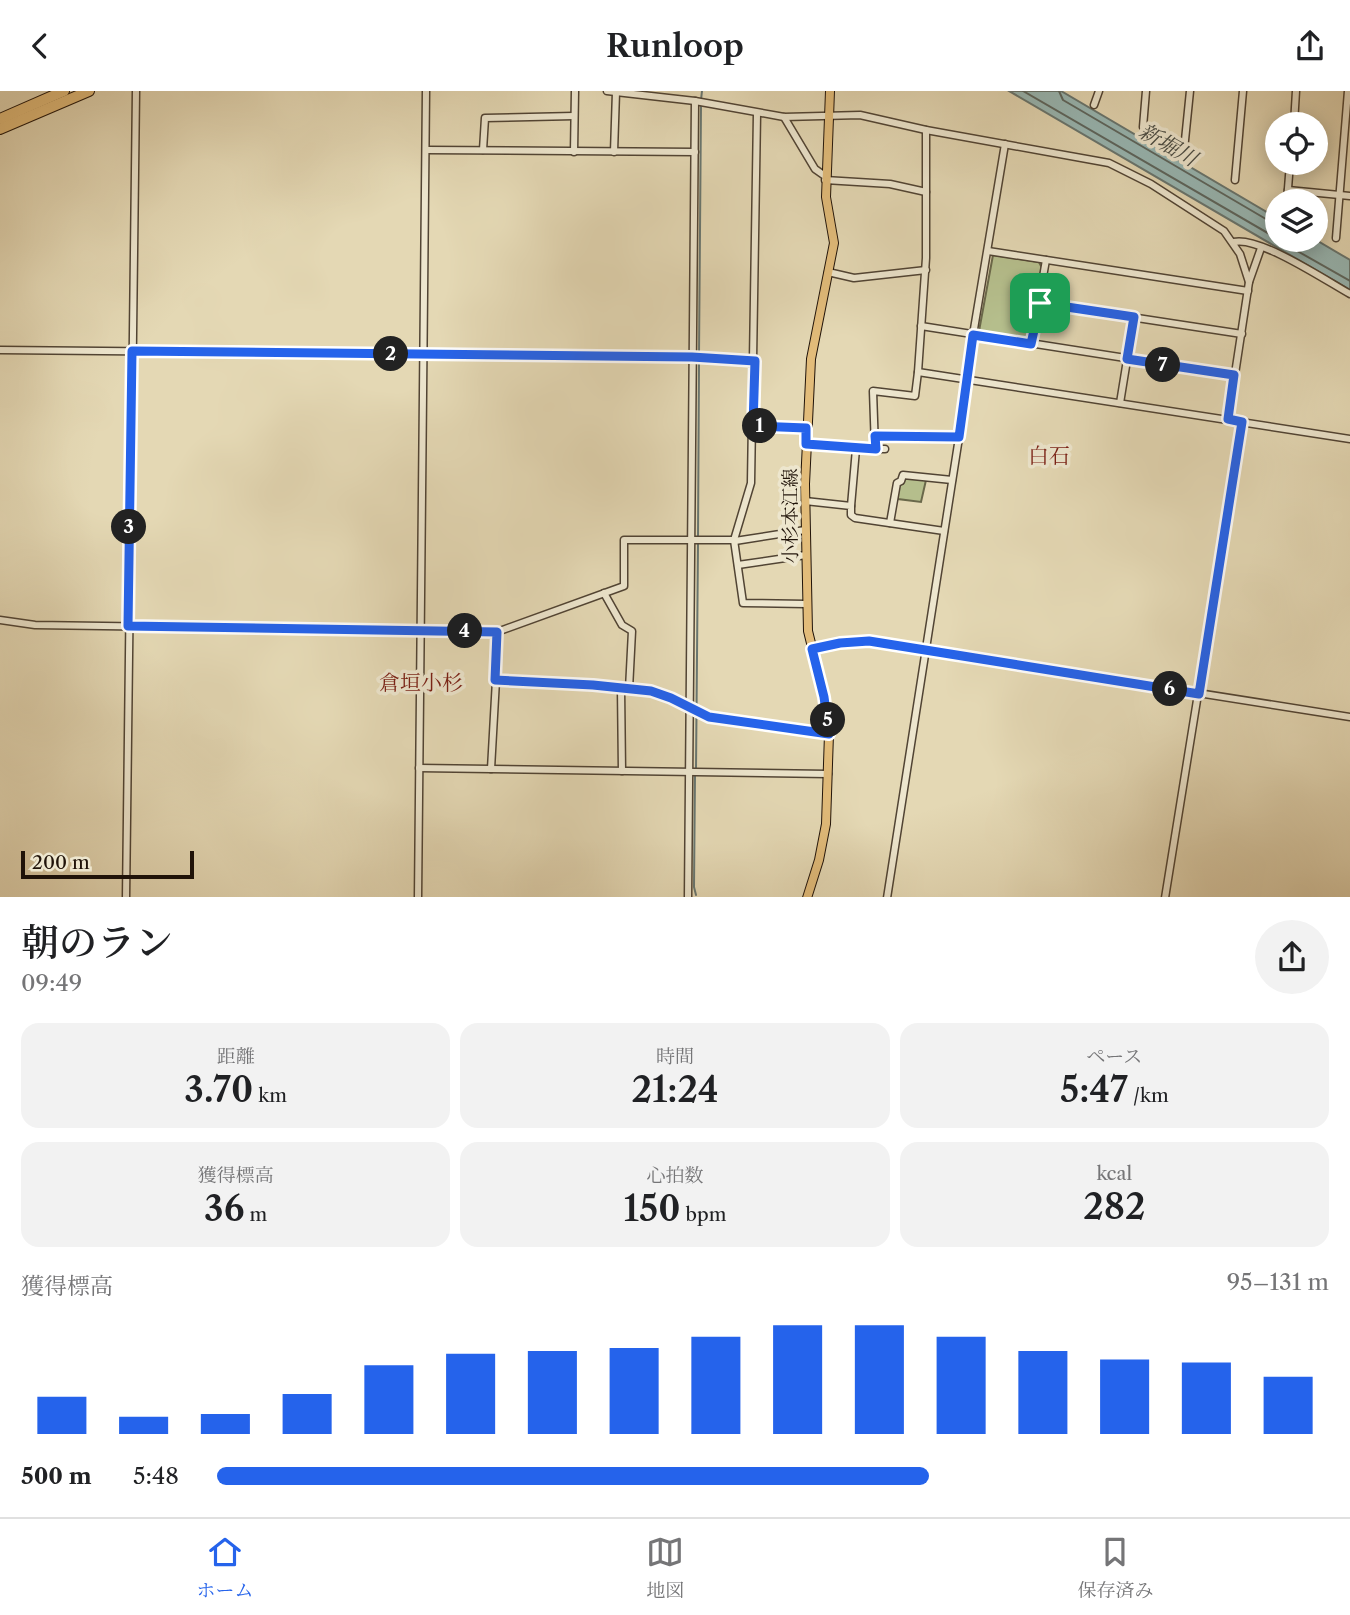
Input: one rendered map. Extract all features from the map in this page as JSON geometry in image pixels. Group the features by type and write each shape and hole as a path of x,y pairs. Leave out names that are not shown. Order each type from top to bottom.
{"highway":[{"path":"0,119 64,91"},
{"path":"0,129 89,91"}],"main road":[{"name":"小杉本江線","path":"807,897 819,860 826,824 828,774 829,734 824,697 808,631 805,502 806,428 811,359 834,235 825,197 830,91"}],"street":[{"path":"126,897 136,91"},
{"path":"418,897 426,91"},
{"path":"574,152 575,91"},
{"path":"607,91 695,101 784,117 860,115 926,130 1109,163 1151,184 1212,221 1234,242 1250,282"},
{"path":"1094,105 1099,91"},
{"path":"1143,127 1146,91"},
{"path":"1184,150 1189,91"},
{"path":"1236,180 1244,91"},
{"path":"1295,112 1296,91"},
{"path":"1336,238 1348,91"},
{"path":"614,152 616,92"},
{"path":"688,897 695,101"},
{"path":"757,114 751,483 735,540 743,603 806,604"},
{"path":"483,150 485,118 574,116"},
{"path":"784,117 815,169 825,178 890,184 926,192"},
{"path":"876,449 873,391 915,396 926,271 926,130"},
{"path":"887,897 1005,144"},
{"path":"426,150 695,152"},
{"path":"1328,194 1350,196"},
{"path":"1234,242 1250,242 1270,249 1350,295"},
{"path":"1228,419 1248,291 1261,248"},
{"path":"988,250 1248,291"},
{"path":"1031,344 1046,260"},
{"path":"828,272 854,278 926,271"},
{"path":"1040,303 1242,334"},
{"path":"1120,403 1134,317"},
{"path":"921,326 1234,375"},
{"path":"0,349 692,357 755,361"},
{"path":"918,372 1350,439"},
{"path":"1165,897 1242,422"},
{"path":"753,426 806,428"},
{"path":"875,436 959,437"},
{"path":"806,444 885,449"},
{"path":"856,449 851,515 944,531"},
{"path":"890,523 897,484 904,475 953,480"},
{"path":"805,502 851,506"},
{"path":"0,620 36,625 497,632 624,586 624,540 735,540 805,530"},
{"path":"738,565 806,555"},
{"path":"604,593 622,625 632,631 625,689 622,771"},
{"path":"491,769 497,632"},
{"path":"812,649 869,641 1350,717"},
{"path":"496,680 651,691 709,717 829,734"},
{"path":"419,768 828,774"}],"green space":[{"path":"993,255 1039,262 1042,268 1030,338 1027,340 979,331"},
{"path":"904,477 926,480 921,502 898,499 898,485 903,484"}],"water":[{"path":"1009,91 1061,91 1265,211 1265,240"},
{"path":"1328,247 1350,260 1350,290 1285,252 1328,252"}],"waterway":[{"path":"701,100 702,91"},
{"path":"699,356 701,106"},
{"path":"698,538 699,362"},
{"path":"696,769 698,544"},
{"path":"695,775 696,895"}],"district":[{"name":"白石","path":"1049,456"},
{"name":"倉垣小杉","path":"421,683"}],"route":[{"path":"1040,303 1134,317 1127,359 1234,375 1228,419 1242,422 1199,694 869,641 840,643 827,648 812,649 824,697 829,734 709,717 651,691 495,680 497,632 128,626 132,351 692,357 755,361 753,426 806,428 806,444 876,449 875,436 959,437 973,335 1031,344 1040,303"}],"water label":[{"name":"新堀川","path":"1168,145"}]}
